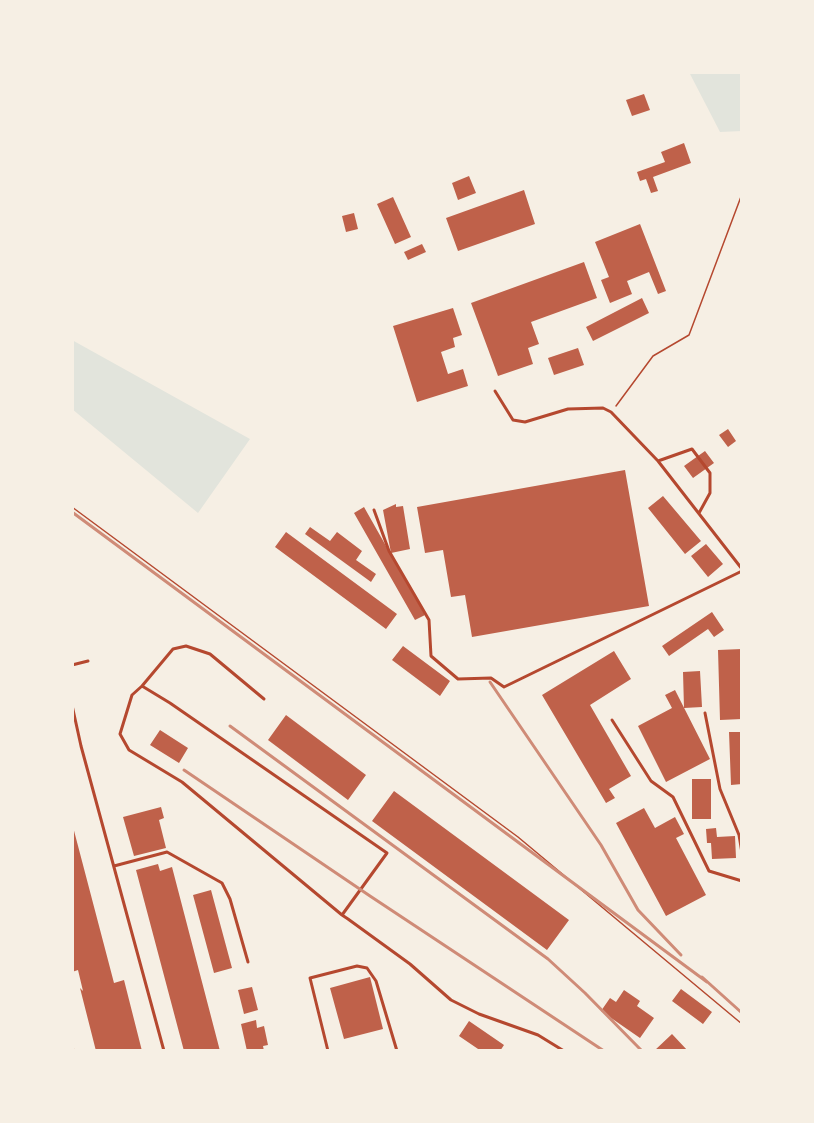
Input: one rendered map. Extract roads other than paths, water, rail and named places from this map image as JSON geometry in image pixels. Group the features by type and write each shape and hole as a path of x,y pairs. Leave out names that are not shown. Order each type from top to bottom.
{"lane":[{"path":"374,510 389,551 429,620 431,656 458,679 491,678 504,687 742,570 658,462 611,412 603,408 568,409 525,422 513,420 495,391"},
{"path":"658,462 692,449 710,473 710,493 699,513"},
{"path":"264,699 210,654 186,646 173,649 142,686 132,694 120,734 129,750 182,782 342,915 410,964 451,1000 479,1014 538,1035 564,1051"},
{"path":"72,666 88,661"},
{"path":"142,686 387,853 342,915"},
{"path":"72,705 164,1051"},
{"path":"705,713 720,789 739,835 742,853"},
{"path":"612,720 651,781 673,796 709,872 742,881"},
{"path":"114,866 167,852 222,883 230,899 248,962"},
{"path":"328,1051 310,978 357,966 367,968 376,981 397,1051"}],"railway":[{"path":"72,512 707,982"},
{"path":"490,682 601,845 638,910 681,955"},
{"path":"230,726 548,959 642,1051"},
{"path":"184,770 604,1051"},
{"path":"702,977 742,1013"},
{"path":"72,1045 73,1051"}]}
